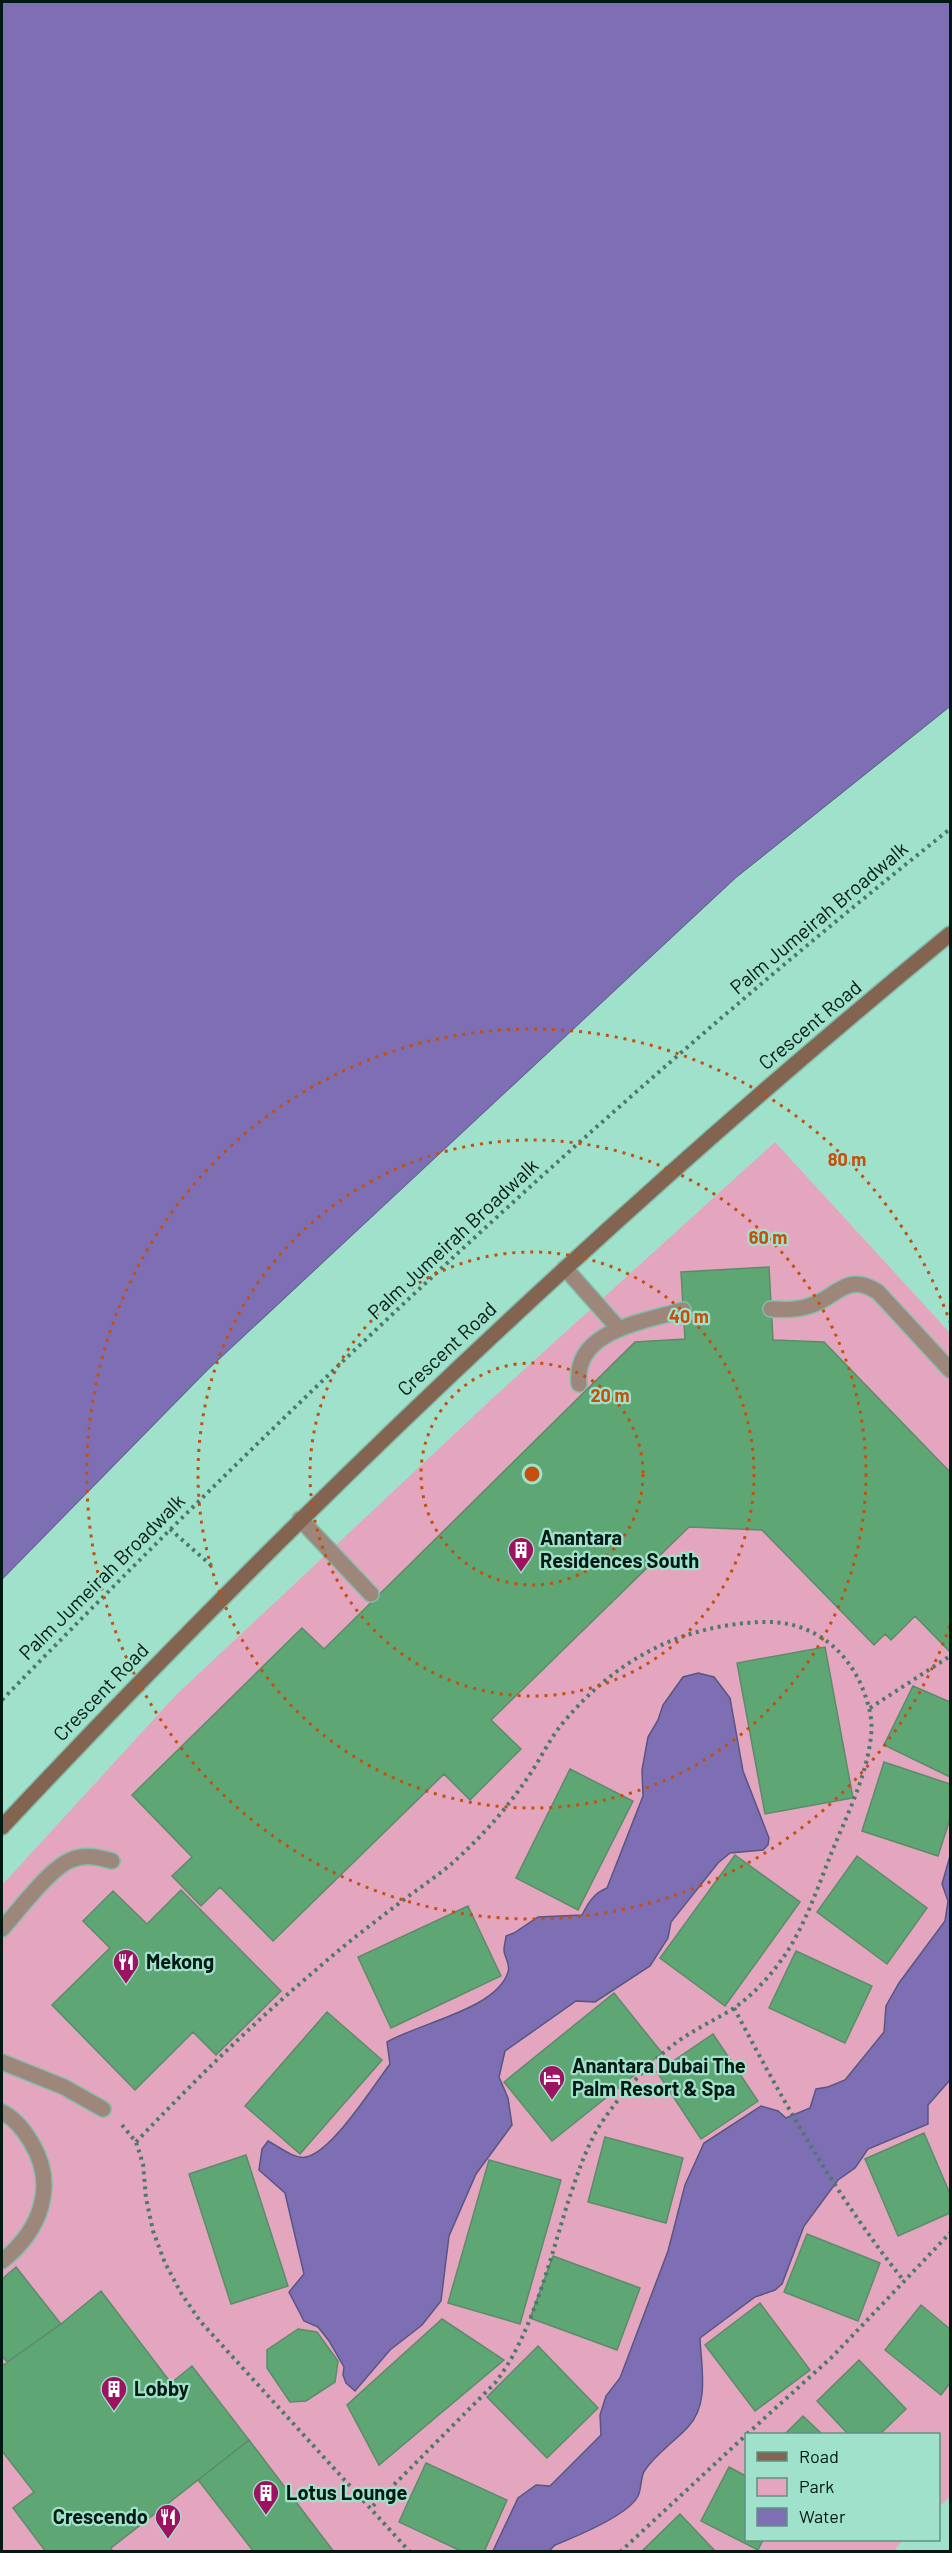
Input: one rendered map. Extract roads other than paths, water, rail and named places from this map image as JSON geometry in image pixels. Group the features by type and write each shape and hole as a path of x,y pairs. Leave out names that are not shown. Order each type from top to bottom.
{"main road":[{"name":"Crescent Road","path":"2,1827 234,1585 399,1423 565,1268 782,1076 951,934"}],"lane":[{"path":"565,1268 619,1329"},
{"path":"771,1309 805,1308 824,1300 843,1286 855,1283 868,1285 878,1292 951,1370"},
{"path":"579,1384 580,1360 595,1341 619,1329 683,1310"},
{"path":"300,1519 371,1594"},
{"path":"2,1929 58,1867 84,1856 112,1861"},
{"path":"2,2062 64,2087 103,2109"},
{"path":"2,2112 24,2131 38,2154 45,2182 41,2209 30,2234 2,2261"}],"water":[{"path":"2,2 950,2 950,707 736,878 208,1370 2,1580"},
{"path":"698,1673 714,1677 730,1698 743,1771 769,1838 768,1845 763,1850 730,1853 718,1863 671,1922 668,1938 650,1966 595,2002 576,2001 505,2051 499,2077 508,2098 512,2125 476,2174 449,2236 441,2301 422,2325 390,2350 355,2391 346,2383 343,2375 344,2367 329,2341 318,2327 304,2321 289,2292 304,2274 285,2193 259,2170 262,2149 268,2141 287,2152 306,2157 328,2143 340,2131 390,2064 387,2042 455,2014 489,1996 501,1985 508,1972 509,1966 504,1950 506,1936 538,1917 582,1915 592,1899 607,1888 643,1796 642,1770 648,1737 658,1720 663,1705 683,1677"},
{"path":"950,1856 950,2080 928,2105 928,2124 868,2149 855,2168 838,2180 804,2226 782,2284 775,2290 755,2297 700,2338 703,2384 695,2418 645,2470 638,2496 633,2503 613,2518 555,2545 549,2551 493,2551 518,2498 536,2485 550,2486 601,2435 600,2415 606,2396 620,2378 668,2251 685,2185 704,2143 761,2106 778,2111 786,2118 810,2108 816,2089 845,2080 884,2032 886,2006 899,1983 945,1921 948,1901 942,1884"}],"place":[{"name":"Anantara Residences South","path":"521,1573"},
{"name":"Mekong","path":"126,1985"},
{"name":"Anantara Dubai The Palm Resort & Spa","path":"552,2101"},
{"name":"Lobby","path":"114,2412"},
{"name":"Lotus Lounge","path":"266,2516"},
{"name":"Crescendo","path":"168,2540"}]}
